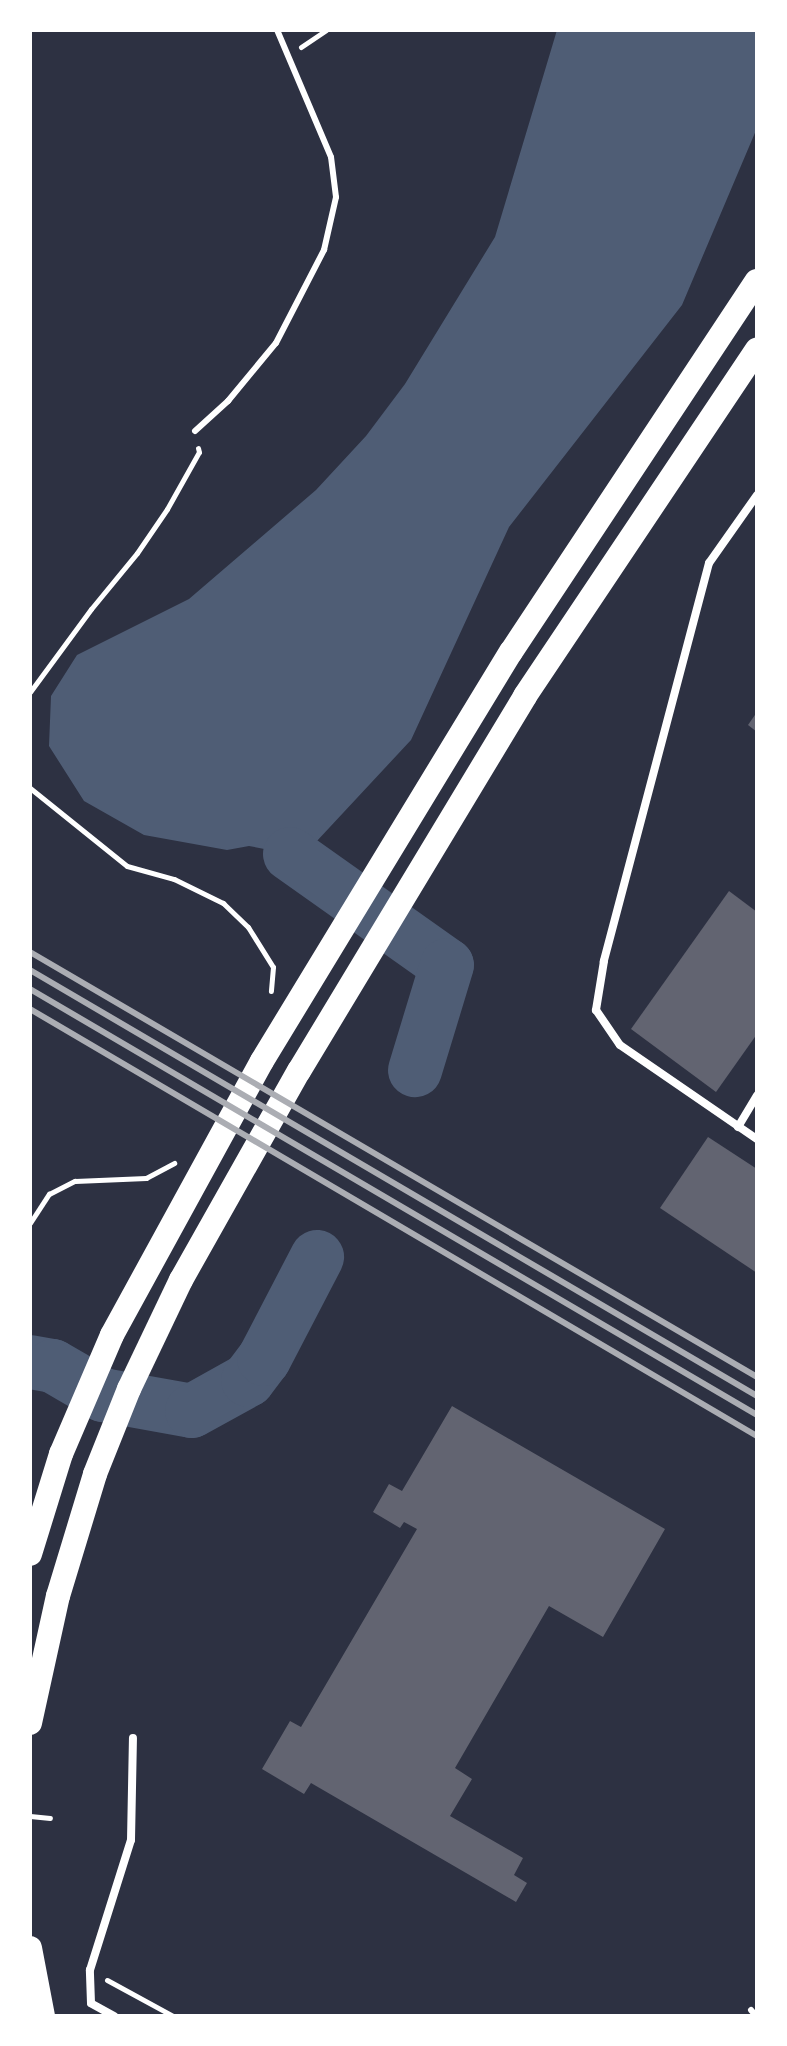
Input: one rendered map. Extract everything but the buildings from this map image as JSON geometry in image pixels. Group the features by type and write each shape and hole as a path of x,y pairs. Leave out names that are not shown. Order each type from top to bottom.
{"highway":[{"path":"30,1554 61,1454 112,1335 194,1180 333,940 511,652 757,281"},
{"path":"30,1723 58,1596 95,1474 145,1354 238,1179 363,963 534,683 757,349"},
{"path":"30,1948 43,2016"}],"street":[{"path":"757,495 709,563 604,961 596,1010 620,1045 757,1139"},
{"path":"738,1127 757,1095"},
{"path":"114,2016 91,2003 90,1970 131,1840 133,1738"}],"lane":[{"path":"195,431 228,401 276,343 324,250 336,197 331,157 277,30"}],"path":[{"path":"288,53 326,30"},
{"path":"30,692 167,509 199,452 195,431"},
{"path":"30,788 127,866 174,879 223,903 248,927 273,967 272,988 266,1002"},
{"path":"30,1223 49,1194 75,1181 146,1178 168,1168 176,1160"},
{"path":"30,1816 50,1818"},
{"path":"90,1970 173,2016"}],"water":[{"path":"557,30 757,30 757,128 682,305 509,527 411,740 316,842 290,854 249,846 227,850 144,835 84,801 49,746 51,696 77,655 189,599 316,490 366,436 405,384 495,237"}],"waterway":[{"path":"290,854 447,965 415,1070"},
{"path":"30,1362 53,1366 103,1395 192,1411 248,1380 264,1359 317,1257"}],"railway":[{"path":"30,952 757,1377"},
{"path":"30,970 757,1396"},
{"path":"30,989 757,1415"},
{"path":"30,1009 757,1436"}]}
